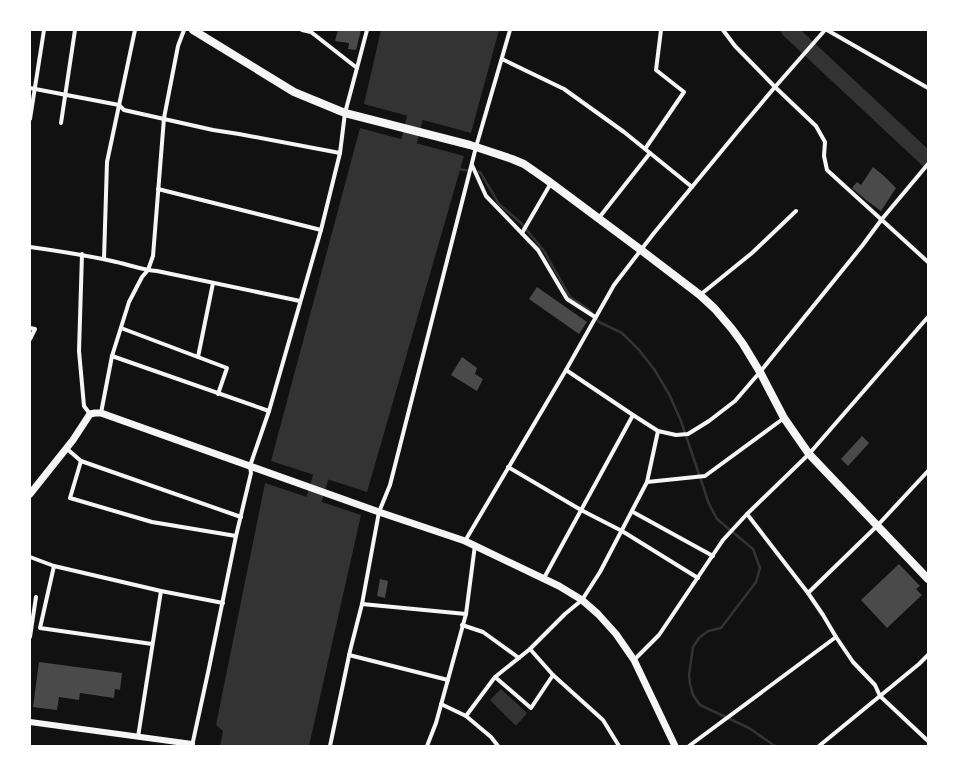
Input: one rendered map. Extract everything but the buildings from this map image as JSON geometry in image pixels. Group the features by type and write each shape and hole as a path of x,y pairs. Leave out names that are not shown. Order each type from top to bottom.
{"main road":[{"path":"192,30 294,92 345,113 473,146 524,164 641,250 700,295 715,309 732,329 760,372 784,418 809,454 928,579"},
{"path":"30,494 90,414 101,413 376,511 475,544 544,578 582,600 598,614 616,634 634,660 675,746"}],"street":[{"path":"30,119 32,89 44,30"},
{"path":"61,123 75,30"},
{"path":"104,259 107,162 135,30"},
{"path":"101,413 112,356 129,302 142,277 148,270 153,256 164,118 178,46 184,30"},
{"path":"302,30 311,32 357,68"},
{"path":"30,722 192,745 236,536 251,473 250,466 269,411 320,230 340,153 345,113 366,30"},
{"path":"330,746 349,655 362,604 376,511 390,485 471,164 473,146 510,30"},
{"path":"645,149 684,92 656,70 661,30"},
{"path":"723,30 735,46 816,126 825,142 824,156 827,170 928,262"},
{"path":"465,541 566,370 614,285 692,187 775,87 826,30 928,88"},
{"path":"502,59 564,89 618,128 692,187"},
{"path":"32,89 119,104 124,110 212,130 247,135 340,153"},
{"path":"598,219 650,153"},
{"path":"471,164 486,196 538,250 566,299 594,318"},
{"path":"566,370 658,430 676,435 688,434 709,421 735,401 927,165"},
{"path":"522,233 551,183"},
{"path":"158,189 320,230"},
{"path":"700,295 752,253 796,211"},
{"path":"30,247 82,254 148,270 212,282 300,302"},
{"path":"82,254 79,351 84,406 90,414"},
{"path":"198,357 212,282"},
{"path":"634,660 660,634 723,540 747,514 809,454 928,316"},
{"path":"30,328 35,329 30,338"},
{"path":"121,328 227,368 218,394"},
{"path":"112,356 269,411"},
{"path":"544,578 633,415"},
{"path":"647,482 705,476 784,418"},
{"path":"466,716 495,677 530,649 565,614 582,600 600,572 633,512 647,482 658,430"},
{"path":"66,448 81,461 241,517"},
{"path":"81,461 70,498 152,522 236,536"},
{"path":"508,467 582,510 622,531 698,578"},
{"path":"808,593 877,526 928,471"},
{"path":"633,512 713,556"},
{"path":"747,514 808,593 824,615 836,637 854,662 875,685 880,696 928,741"},
{"path":"427,746 436,723 466,614 475,544"},
{"path":"30,557 54,566 161,591 223,603"},
{"path":"40,628 54,566"},
{"path":"138,737 161,591"},
{"path":"30,636 36,597"},
{"path":"362,604 466,614"},
{"path":"462,625 483,632 519,658"},
{"path":"31,627 152,644"},
{"path":"690,746 836,637"},
{"path":"530,649 553,676 603,720 619,746"},
{"path":"349,655 448,680"},
{"path":"819,746 928,655"},
{"path":"495,677 531,708 553,676"},
{"path":"441,704 466,716 491,737 498,746"}],"shaded area":[{"path":"381,30 499,30 471,133 364,104"},
{"path":"360,128 464,156 367,492 271,461"},
{"path":"265,483 361,515 309,746 220,746 223,731 216,725"},
{"path":"501,689 527,713 516,726 490,700"}],"waterway":[{"path":"789,30 928,160"},
{"path":"404,161 420,98"},
{"path":"458,169 471,171"},
{"path":"476,172 480,172 499,204 521,223 544,251 570,297 592,313"},
{"path":"595,317 599,322 622,333 639,350 654,369 669,394 681,421 709,504 717,519 753,549 760,568 756,582 721,628 708,631 699,638 693,647 689,675 690,684 693,695 700,705 749,728 775,746"},
{"path":"308,520 327,456"}]}
